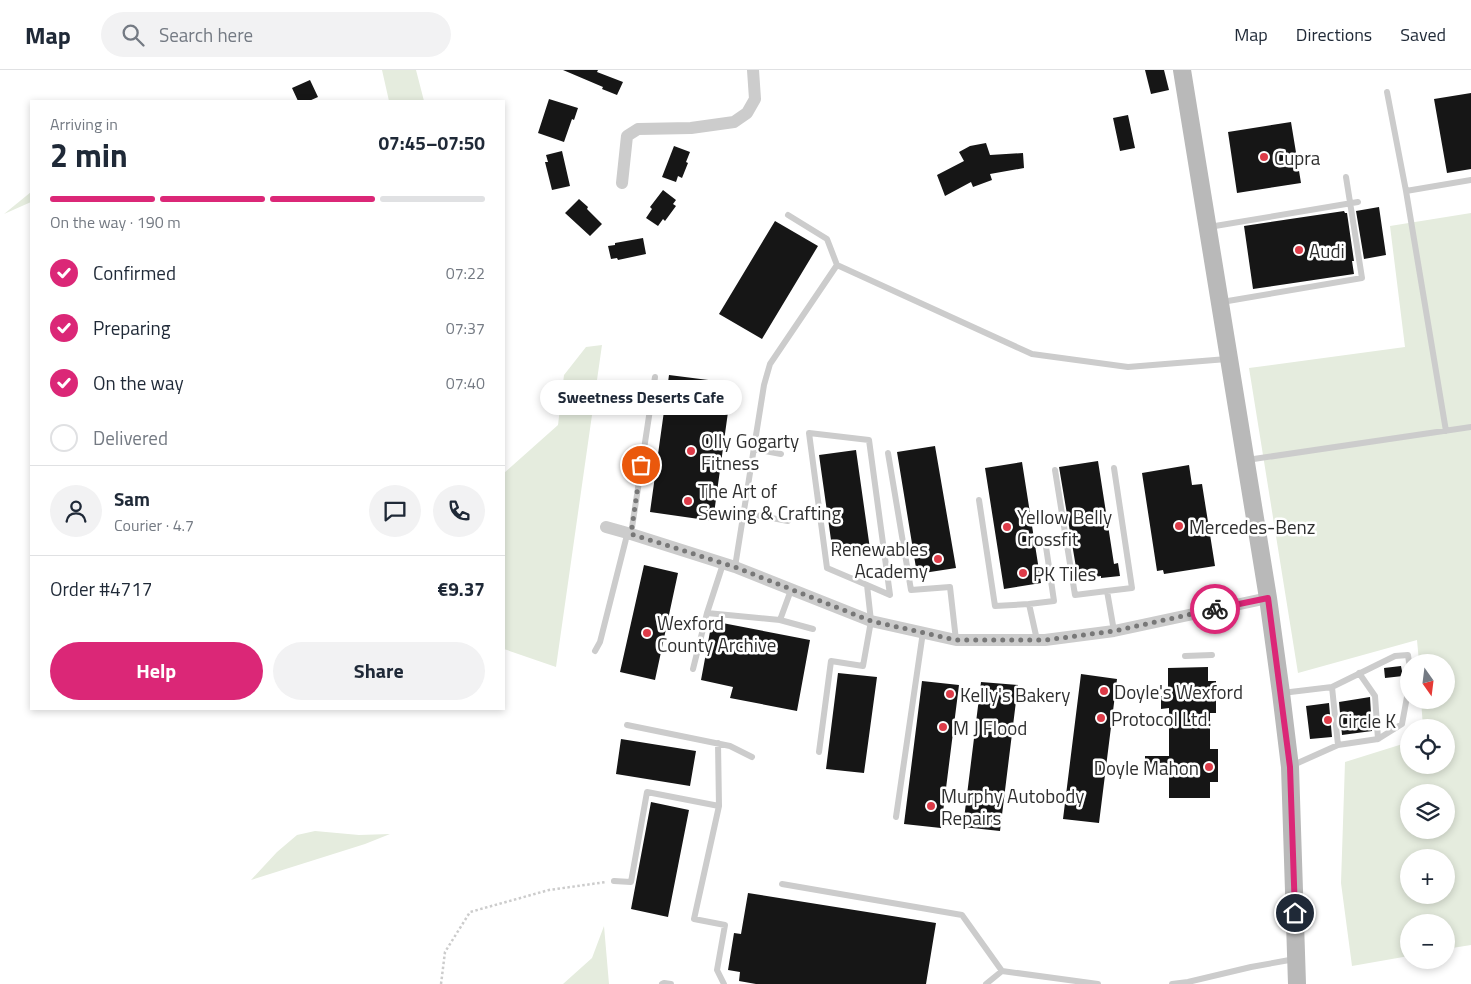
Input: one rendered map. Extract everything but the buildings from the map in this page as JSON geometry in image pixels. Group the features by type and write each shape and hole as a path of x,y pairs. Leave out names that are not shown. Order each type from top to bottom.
{"main road":[{"path":"1182,70 1268,598 1281,693 1290,767 1298,984"}],"street":[{"path":"622,183 627,136 638,130 691,128 734,122 747,113 755,99 753,70"},
{"path":"606,528 631,534 729,566 871,621 956,640 1037,640 1114,631 1268,598"}],"lane":[{"path":"1387,92 1406,191 1446,431"},
{"path":"1220,302 1362,278 1346,176"},
{"path":"1406,191 1471,180"},
{"path":"1208,227 1358,202"},
{"path":"788,215 827,239 837,265 1032,354 1128,367 1230,359"},
{"path":"693,668 707,613 729,566 744,513 764,384 770,364 837,265"},
{"path":"595,651 600,642 607,618 626,539 631,534 655,377"},
{"path":"1246,460 1471,427"},
{"path":"809,433 870,440 890,595 867,585 827,568 809,433"},
{"path":"754,449 781,454"},
{"path":"888,453 911,590 950,587 956,640"},
{"path":"1055,470 1075,595 1132,588 1114,468"},
{"path":"979,500 996,606 1054,602 1045,540"},
{"path":"744,513 788,521"},
{"path":"819,752 831,661 863,666 871,621 867,585"},
{"path":"780,620 791,590"},
{"path":"1107,591 1114,631"},
{"path":"1029,604 1037,640"},
{"path":"707,613 780,620 813,629"},
{"path":"896,817 923,632"},
{"path":"1185,656 1212,655"},
{"path":"1281,693 1332,687 1395,656 1400,656"},
{"path":"1359,673 1375,696 1378,739"},
{"path":"1332,687 1338,745"},
{"path":"1290,767 1338,745 1378,739 1402,724 1405,709"},
{"path":"627,724 730,746 752,757"},
{"path":"718,743 718,806 694,919 725,925 717,970 724,984"},
{"path":"614,881 631,882 647,792 718,806"},
{"path":"782,884 962,915 1002,971 1098,984"},
{"path":"1172,984 1296,959"},
{"path":"986,984 1002,971"},
{"path":"662,984 671,984"}],"path":[{"path":"441,984 445,952 470,912 549,890 614,881"}],"shaded area":[{"path":"382,70 416,70 424,100 389,100"},
{"path":"30,193 30,202 4,214"},
{"path":"1471,213 1471,945 1455,948 1455,914 1400,914 1400,958 1352,966 1341,883 1345,762 1400,745 1400,774 1455,774 1455,719 1422,719 1422,709 1455,709 1455,654 1418,654 1417,640 1298,673 1249,368 1405,347 1390,226"},
{"path":"602,345 556,667 505,649 505,472 558,425 564,375 586,347"},
{"path":"315,831 359,835 390,834 365,844 251,880 277,852 297,835"},
{"path":"604,926 609,984 563,984 592,958"}],"way so far":[{"path":"641,465 631,534 735,567 871,621 956,640 1046,640 1114,631 1215,609"}],"place":[{"name":"Cupra","path":"1264,157"},
{"name":"Audi","path":"1299,250"},
{"name":"Olly Gogarty Fitness","path":"691,451"},
{"name":"Sweetness Deserts Cafe","path":"641,465"},
{"name":"The Art of Sewing & Crafting","path":"688,501"},
{"name":"Mercedes-Benz","path":"1179,526"},
{"name":"Yellow Belly Crossfit","path":"1007,527"},
{"name":"Renewables Academy","path":"938,559"},
{"name":"PK Tiles","path":"1023,573"},
{"name":"Wexford County Archive","path":"647,633"},
{"name":"Doyle's Wexford","path":"1104,691"},
{"name":"Kelly's Bakery","path":"950,694"},
{"name":"Protocol Ltd.","path":"1101,718"},
{"name":"Circle K","path":"1328,720"},
{"name":"M J Flood","path":"943,727"},
{"name":"Doyle Mahon","path":"1209,767"},
{"name":"Murphy Autobody Repairs","path":"931,806"}],"route":[{"path":"1215,609 1268,598 1290,767 1295,913"}]}
